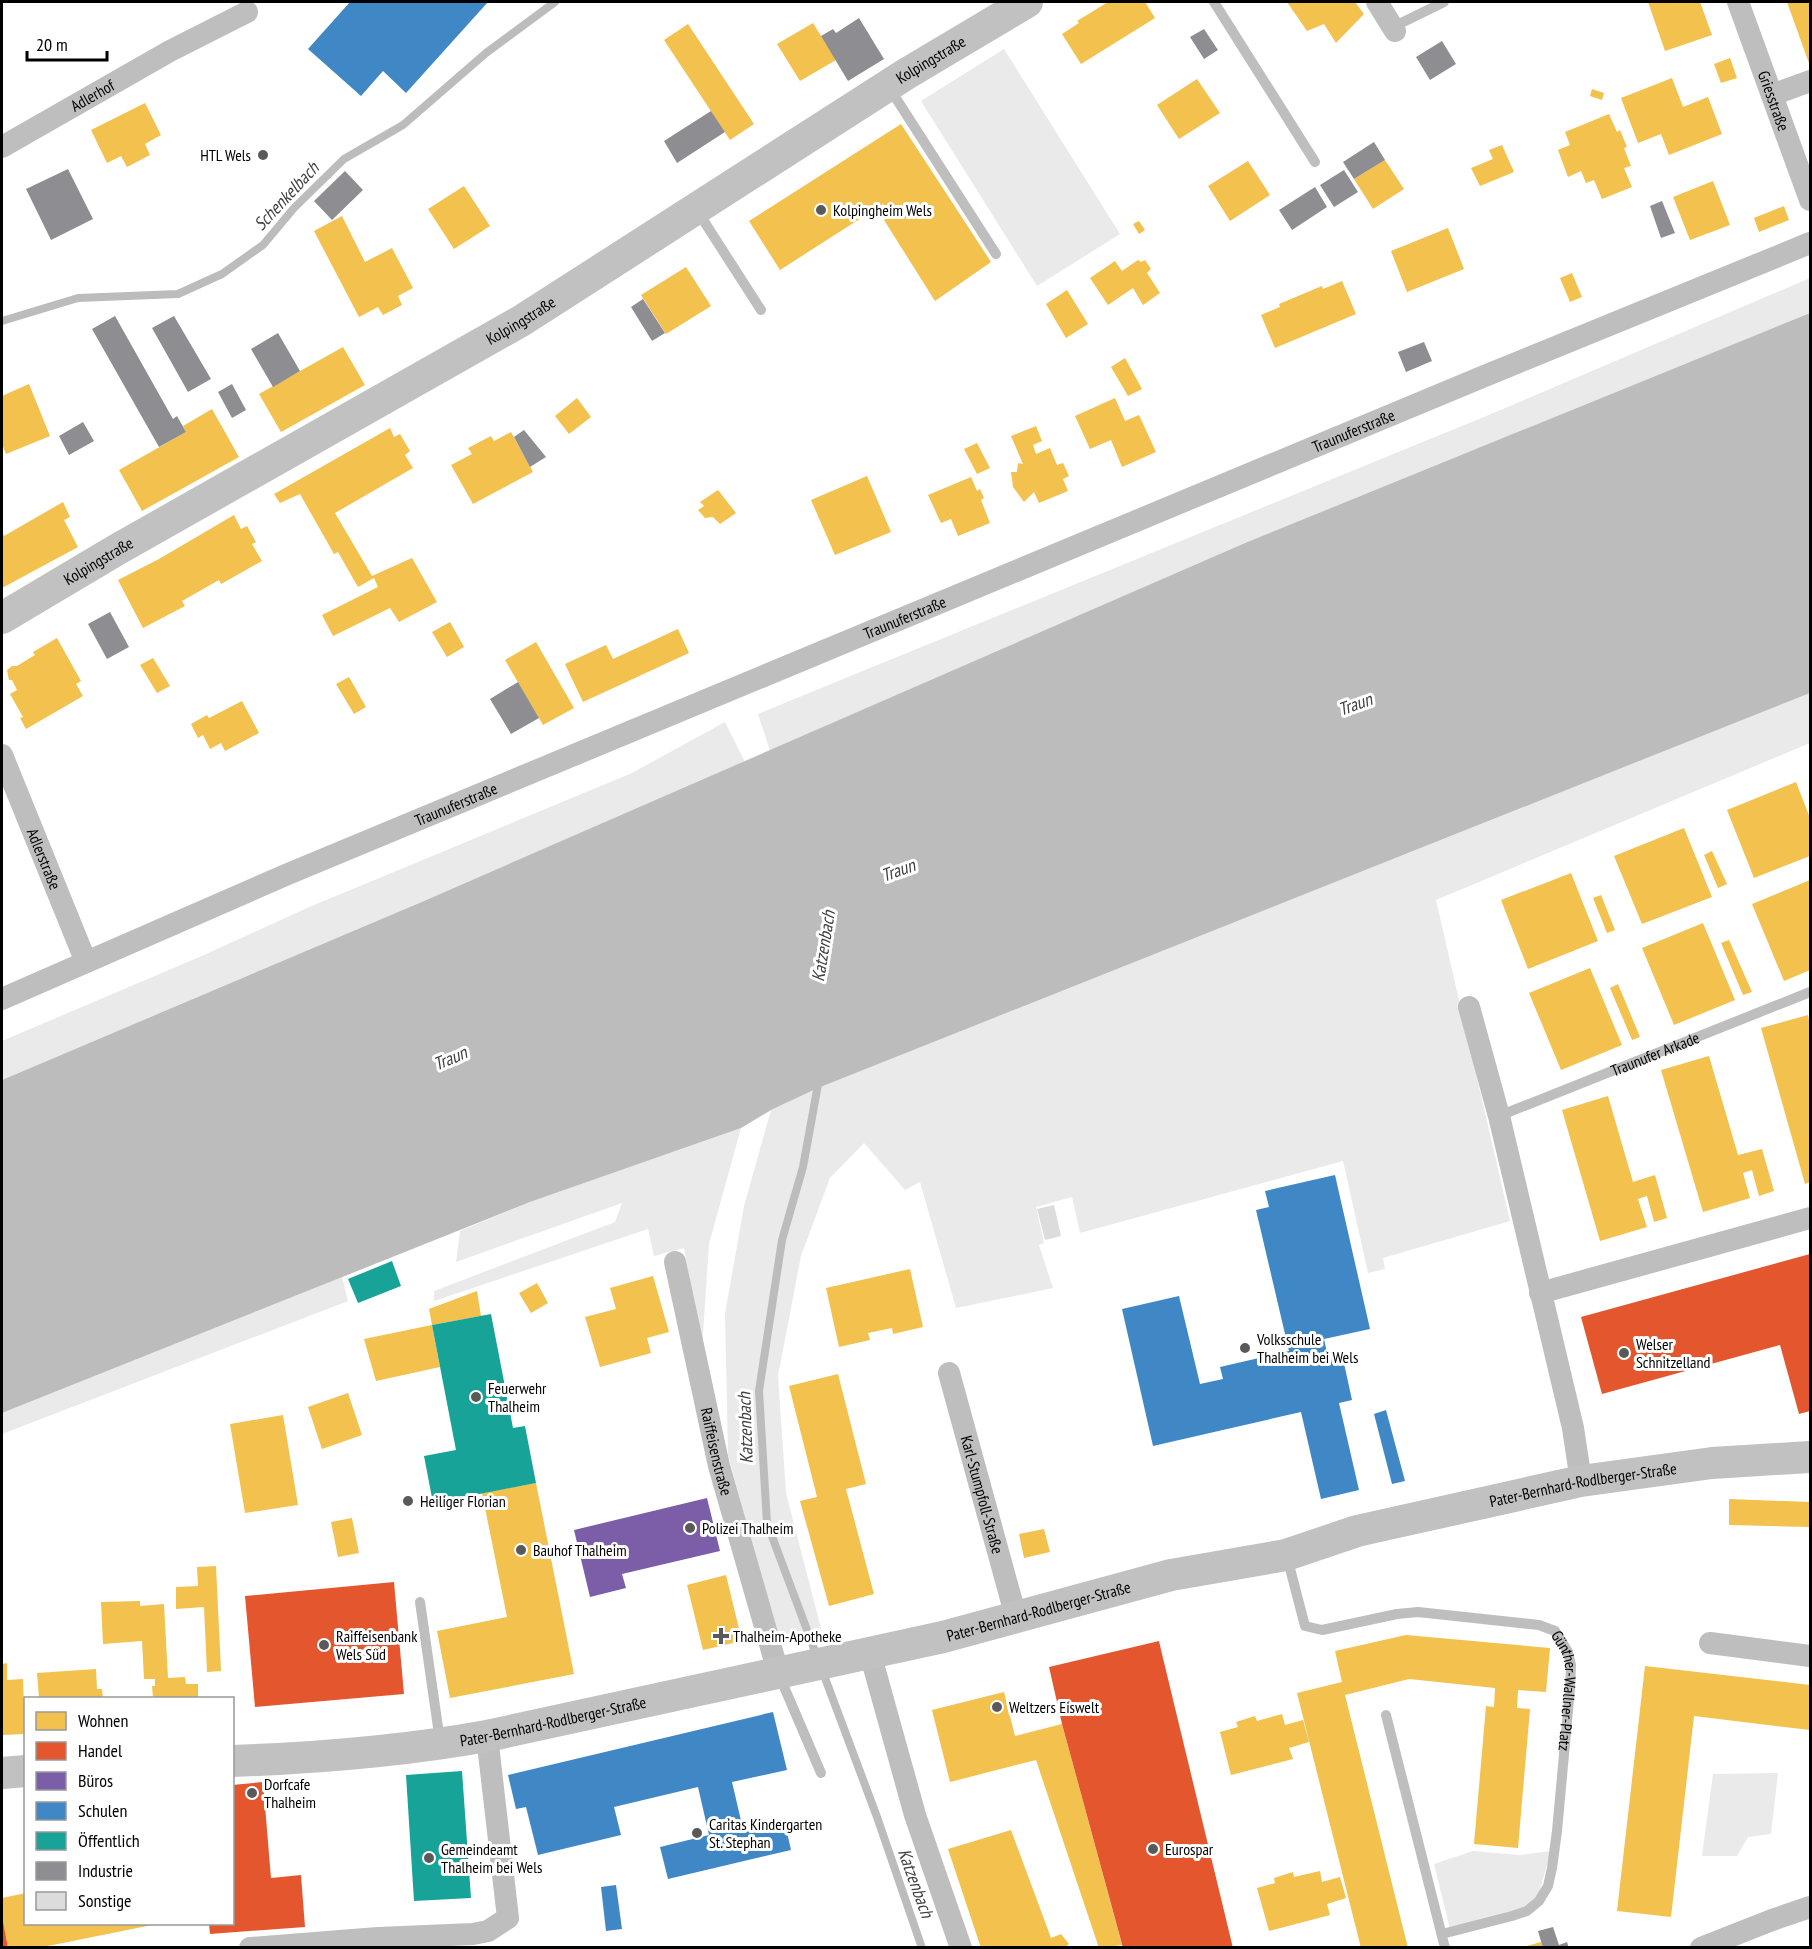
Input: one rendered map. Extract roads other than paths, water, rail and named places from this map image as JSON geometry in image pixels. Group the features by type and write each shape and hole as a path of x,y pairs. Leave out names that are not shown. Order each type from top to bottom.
{"main road":[{"name":"Kolpingstraße","path":"2,618 118,549 521,321 889,86 1027,2"},
{"name":"Pater-Bernhard-Rodlberger-Straße","path":"234,1761 334,1756 440,1744 487,1736 943,1637 1171,1575 1286,1555 1357,1531 1581,1481 1647,1470 1712,1463 1810,1457"},
{"name":"Pater-Bernhard-Rodlberger-Straße","path":"1171,1575 1280,1534 1357,1531"},
{"path":"2,1773 24,1772"}],"street":[{"path":"1377,2 1394,29"},
{"name":"Griesstraße","path":"1738,2 1810,200"},
{"name":"Adlerhof","path":"2,147 170,51 248,12"},
{"path":"1772,95 1810,81"},
{"name":"Traunuferstraße","path":"2,999 310,865 1810,243"},
{"name":"Adlerstraße","path":"2,756 86,962"},
{"path":"1469,1007 1498,1116 1573,1428 1581,1481"},
{"path":"1540,1293 1810,1218"},
{"name":"Raiffeisenstraße","path":"675,1262 719,1466 778,1672"},
{"name":"Karl-Stumpfoll-Straße","path":"949,1373 1016,1617"},
{"path":"1710,1643 1810,1656"},
{"path":"870,1653 915,1815 961,1947"},
{"path":"250,1947 473,1935 488,1931 508,1918 487,1736"},
{"path":"1701,1947 1810,1907"}],"lane":[{"path":"1214,2 1315,162"},
{"path":"1394,29 1444,2"},
{"path":"889,86 996,254"},
{"path":"696,209 761,310"},
{"name":"Traunufer Arkade","path":"1498,1116 1810,992"},
{"name":"Günther-Wallner-Platz","path":"1286,1555 1305,1626 1323,1630 1396,1614 1418,1612 1459,1615 1539,1625 1555,1631 1568,1652 1571,1665 1570,1689 1557,1831 1548,1886 1539,1901 1527,1911 1442,1934"},
{"path":"420,1602 440,1744"},
{"path":"778,1672 820,1773"},
{"path":"1386,1714 1445,1947"}],"water":[{"name":"Traun","path":"1810,313 1810,693 818,1088 771,1110 741,1128 530,1202 2,1413 2,1080 424,901 1245,543"}],"waterway":[{"name":"Schenkelbach","path":"2,321 78,298 178,294 222,274 263,245 294,208 344,159 403,125 486,53 555,2"},
{"name":"Katzenbach","path":"819,1079 803,1167 782,1240 759,1391 767,1523 877,1817 922,1948"}],"place":[{"name":"HTL Wels","path":"263,155"},
{"name":"Kolpingheim Wels","path":"821,210"},
{"name":"Volksschule Thalheim bei Wels","path":"1245,1348"},
{"name":"Welser Schnitzelland","path":"1624,1353"},
{"name":"Feuerwehr Thalheim","path":"476,1397"},
{"name":"Heiliger Florian","path":"408,1501"},
{"name":"Polizei Thalheim","path":"690,1528"},
{"name":"Bauhof Thalheim","path":"521,1550"},
{"name":"Thalheim-Apotheke","path":"721,1636"},
{"name":"Raiffeisenbank Wels Süd","path":"324,1645"},
{"name":"Weltzers Eiswelt","path":"997,1707"},
{"name":"Dorfcafe Thalheim","path":"252,1793"},
{"name":"Caritas Kindergarten St. Stephan","path":"697,1833"},
{"name":"Eurospar","path":"1153,1849"},
{"name":"Gemeindeamt Thalheim bei Wels","path":"429,1858"}]}
